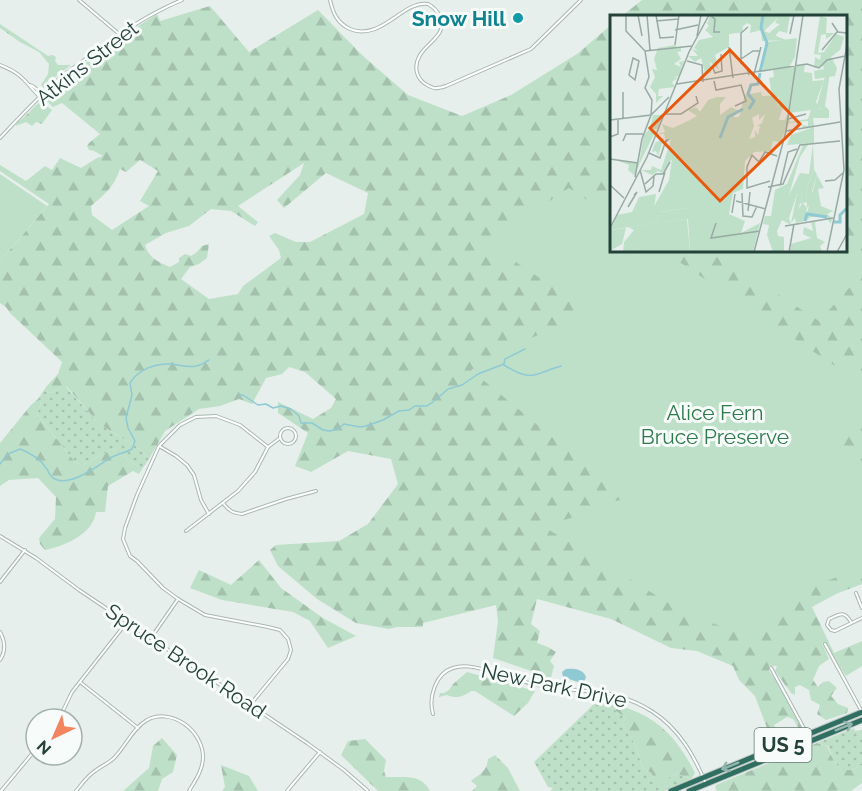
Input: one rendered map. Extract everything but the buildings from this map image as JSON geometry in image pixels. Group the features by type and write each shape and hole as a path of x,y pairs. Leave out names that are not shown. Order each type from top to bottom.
{"highway":[{"name":"US 5","path":"670,791 862,712"},
{"name":"US 5","path":"689,791 862,720"}],"street":[{"path":"79,0 119,33"},
{"name":"Atkins Street","path":"0,138 59,79 119,33 158,10 182,0"},
{"path":"330,0 333,12 340,22 358,32 377,26 411,4 420,2 437,11 442,20 441,31 421,54 416,66 418,77 424,84 435,89 531,49 581,0"},
{"path":"0,65 13,70 41,96"},
{"path":"250,705 288,659 291,650 288,639 280,630 205,615 178,599 163,588 130,556 123,538 137,495 159,446 180,425 196,417 216,416 240,425 268,447"},
{"path":"186,531 238,491 255,472 268,447 280,438 281,433 287,428 292,429 296,435 291,444 283,442 280,438"},
{"path":"159,446 177,456 187,465 194,475 201,500 209,514"},
{"path":"223,503 228,510 242,514 316,491"},
{"name":"Spruce Brook Road","path":"0,536 25,550 320,752 352,776 367,791"},
{"path":"0,582 25,550"},
{"path":"856,593 862,608"},
{"path":"151,638 178,599"},
{"path":"851,622 848,616 839,614 830,619 827,625 835,631 862,618"},
{"path":"65,707 72,692 127,622"},
{"path":"0,632 5,642 0,660"},
{"path":"825,644 862,712"},
{"name":"New Park Drive","path":"433,714 431,707 437,682 447,670 457,667 469,667 538,685 612,694 643,706 671,726 686,745 706,784"},
{"path":"771,668 807,735"},
{"path":"80,682 138,728"},
{"path":"76,791 92,773 114,758 138,728 147,720 157,717 168,717 188,726 202,747 203,760 200,772 189,791"},
{"path":"287,791 320,752"},
{"path":"1,791 24,763"}],"green space":[{"path":"642,0 862,0 862,584 812,607 834,653 862,641 862,666 846,676 822,643 829,659 819,666 813,680 818,687 823,682 829,681 837,688 831,696 838,704 848,708 847,713 826,720 817,714 820,705 811,700 809,690 800,685 795,687 795,695 791,693 775,671 777,666 769,666 769,671 779,684 801,727 800,730 793,719 787,717 774,725 780,740 773,744 755,696 739,680 733,666 697,651 671,648 611,619 537,599 531,624 540,631 537,643 556,652 550,661 554,666 550,681 534,672 493,658 498,621 496,605 423,623 423,627 389,629 356,623 317,599 278,566 270,550 276,545 339,541 368,524 398,484 391,459 348,451 311,472 295,466 308,433 278,413 278,402 313,419 331,408 336,399 305,372 289,367 282,374 266,378 252,404 239,399 220,406 199,409 165,431 149,459 139,448 99,424 67,387 49,393 46,390 58,374 62,362 0,303 0,261 49,204 0,171 0,165 26,181 45,166 52,170 60,158 81,168 103,156 89,150 87,146 100,134 62,103 53,107 44,98 84,64 157,14 160,21 210,6 249,52 318,10 363,56 408,95 462,116 511,95 577,54 610,26 610,252 847,252 847,15 623,15","holes":["140,160 158,171 140,201 149,206 112,230 92,215 91,206 105,194 120,169 126,172","304,163 300,175 277,200 284,208 326,173 368,193 364,214 310,242 296,242 275,233 269,236 279,250 281,258 243,286 238,294 209,299 181,279 190,267 207,258 209,244 202,246 191,256 185,254 179,258 179,262 170,267 154,259 145,245 166,233 189,226 211,209 231,211 255,226 258,222 238,206"]},
{"path":"0,24 48,56 56,57 55,61 58,65 71,65 44,88 41,85 48,74 49,64 39,52 0,28"},
{"path":"40,102 52,110 42,124 36,122 32,126 26,122 16,126 17,122"},
{"path":"610,155 610,185 590,172"},
{"path":"0,174 47,206 0,261"},
{"name":"Alice Fern Bruce Preserve","path":"569,188 610,215 610,252 664,252 862,384 862,407 829,445 862,472 862,570 809,586 778,599 765,623 745,635 685,613 536,522 556,522 571,518 626,498 471,370 515,345 591,312 487,243"},
{"path":"847,244 862,254 862,274 819,321 713,252 847,252"},
{"path":"46,387 49,393 66,387 99,424 139,448 149,459 142,469 112,449 83,465 75,462 37,414 41,403 38,399"},
{"path":"38,399 41,403 37,414 75,462 83,465 112,449 142,469 139,474 133,471 108,486 105,512 96,512 90,527 84,533 69,542 45,550 39,538 55,519 56,497 38,478 9,480 0,486 0,443"},
{"path":"259,560 281,588 323,618 356,636 328,648 310,621 293,612 222,600 190,588 199,570 231,585"},
{"path":"467,672 535,691 528,703 514,716 475,691 459,697 447,695 439,697 440,693 449,690"},
{"path":"613,702 647,717 663,728 681,749 695,773 691,779 677,774 669,777 669,782 655,786 652,774 642,766 635,744 622,724 626,718 612,708 594,704"},
{"path":"594,704 612,708 626,718 622,724 635,744 642,766 660,784 669,782 669,777 677,774 691,779 664,791 550,791 553,788 548,787 534,762"},
{"path":"854,728 855,731 862,730 862,765 852,770 841,770 834,761 828,746 817,743"},
{"path":"162,738 177,755 173,772 162,779 158,791 123,791 149,768 153,746"},
{"path":"365,739 386,760 384,771 386,777 417,779 422,781 430,791 378,791 341,755 348,741"},
{"path":"817,743 827,746 841,770 852,770 862,765 862,783 851,791 717,791 715,788 716,785"},
{"path":"495,755 508,768 520,791 472,791 477,786 471,781 484,770 488,759"},
{"path":"221,765 249,776 258,791 222,791 225,787"}],"water":[{"path":"566,669 583,672 586,677 584,682 563,677 562,672"}],"waterway":[{"path":"239,395 243,395 258,405 266,404 273,408 281,406 291,409 299,416 301,423 312,423 323,430 338,429 344,424 360,427 383,420 399,411 409,410 415,406 427,406 448,389 462,385 478,374 504,364 505,359 525,349"},
{"path":"0,464 8,454 20,449 38,459 57,480 64,481 81,476 110,458 132,449 135,441 126,418 132,395 130,383 138,374 160,365 193,367 209,360"},
{"path":"504,365 527,375 538,374 561,366"}],"place":[{"name":"Snow Hill","path":"518,18"}]}
